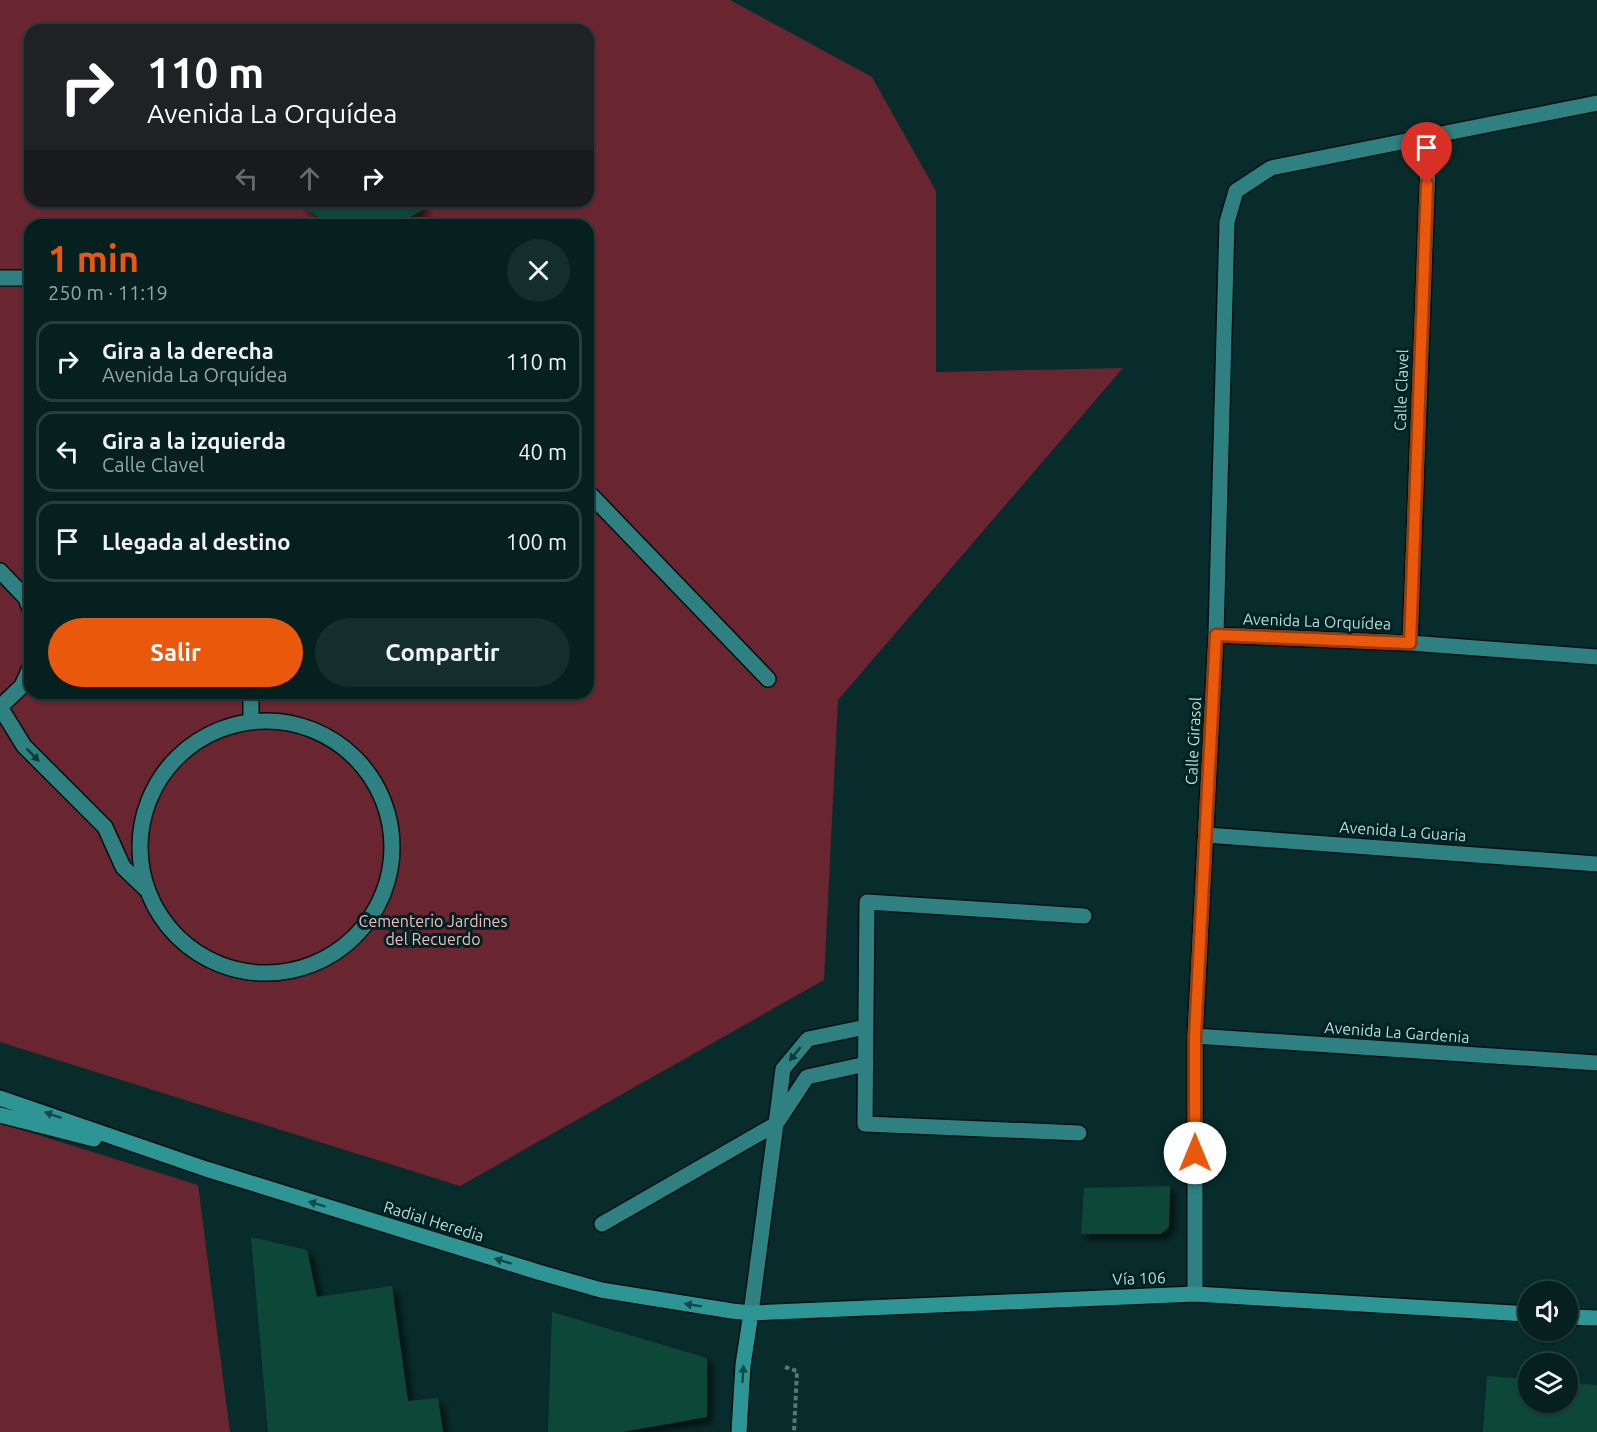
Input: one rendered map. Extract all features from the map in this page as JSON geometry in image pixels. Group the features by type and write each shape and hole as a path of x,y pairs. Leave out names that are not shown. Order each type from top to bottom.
{"main road":[{"name":"Radial Heredia","path":"0,1098 206,1169 601,1290 751,1313"},
{"path":"0,1115 184,1160"},
{"name":"Vía 106","path":"751,1313 1195,1294 1518,1313"},
{"path":"739,1432 743,1365 751,1313"},
{"path":"1578,1317 1597,1318"}],"street":[{"path":"1429,138 1597,103"},
{"name":"Calle Girasol","path":"1195,1294 1195,1036 1216,635 1227,222 1236,191 1271,168 1429,138"},
{"name":"Calle Clavel","path":"1410,643 1429,138"},
{"path":"0,278 24,278"},
{"path":"594,498 768,679"},
{"path":"0,572 24,596"},
{"name":"Avenida La Orquídea","path":"1216,635 1410,643 1597,657"},
{"path":"24,682 0,707 24,746 105,827 123,867 146,889"},
{"path":"251,699 251,722"},
{"path":"251,722 282,722 313,730 340,745 364,766 381,793 390,823 392,854 387,885 373,914 345,944 328,957 299,969 268,973 236,970 207,959 181,941 160,918 146,889 139,853 144,815 158,781 183,753 215,732 251,722"},
{"name":"Avenida La Guaria","path":"1206,835 1597,864"},
{"path":"1079,1133 865,1124 867,902 1084,916"},
{"path":"751,1313 783,1069 808,1039 866,1027"},
{"name":"Avenida La Gardenia","path":"1195,1036 1597,1063"},
{"path":"602,1224 776,1124 807,1077 866,1064"}],"path":[{"path":"785,1367 797,1371 794,1432"}],"green space":[{"name":"Cementerio Jardines del Recuerdo","path":"0,0 730,0 872,77 936,191 936,372 1123,368 838,700 824,980 460,1186 0,1042"},
{"path":"0,1123 198,1185 230,1432 0,1432"}],"building":[{"path":"302,207 426,208 407,219 322,219"},
{"path":"1170,1186 1169,1227 1161,1234 1081,1234 1084,1188"},
{"path":"251,1237 307,1250 317,1297 392,1286 408,1401 438,1398 443,1432 268,1432"},
{"path":"552,1312 707,1358 707,1417 622,1432 548,1432"},
{"path":"1487,1376 1518,1378 1518,1413 1578,1413 1578,1384 1597,1385 1597,1432 1483,1432"}],"route":[{"path":"1195,1153 1195,1036 1216,635 1410,643 1427,184"}]}
